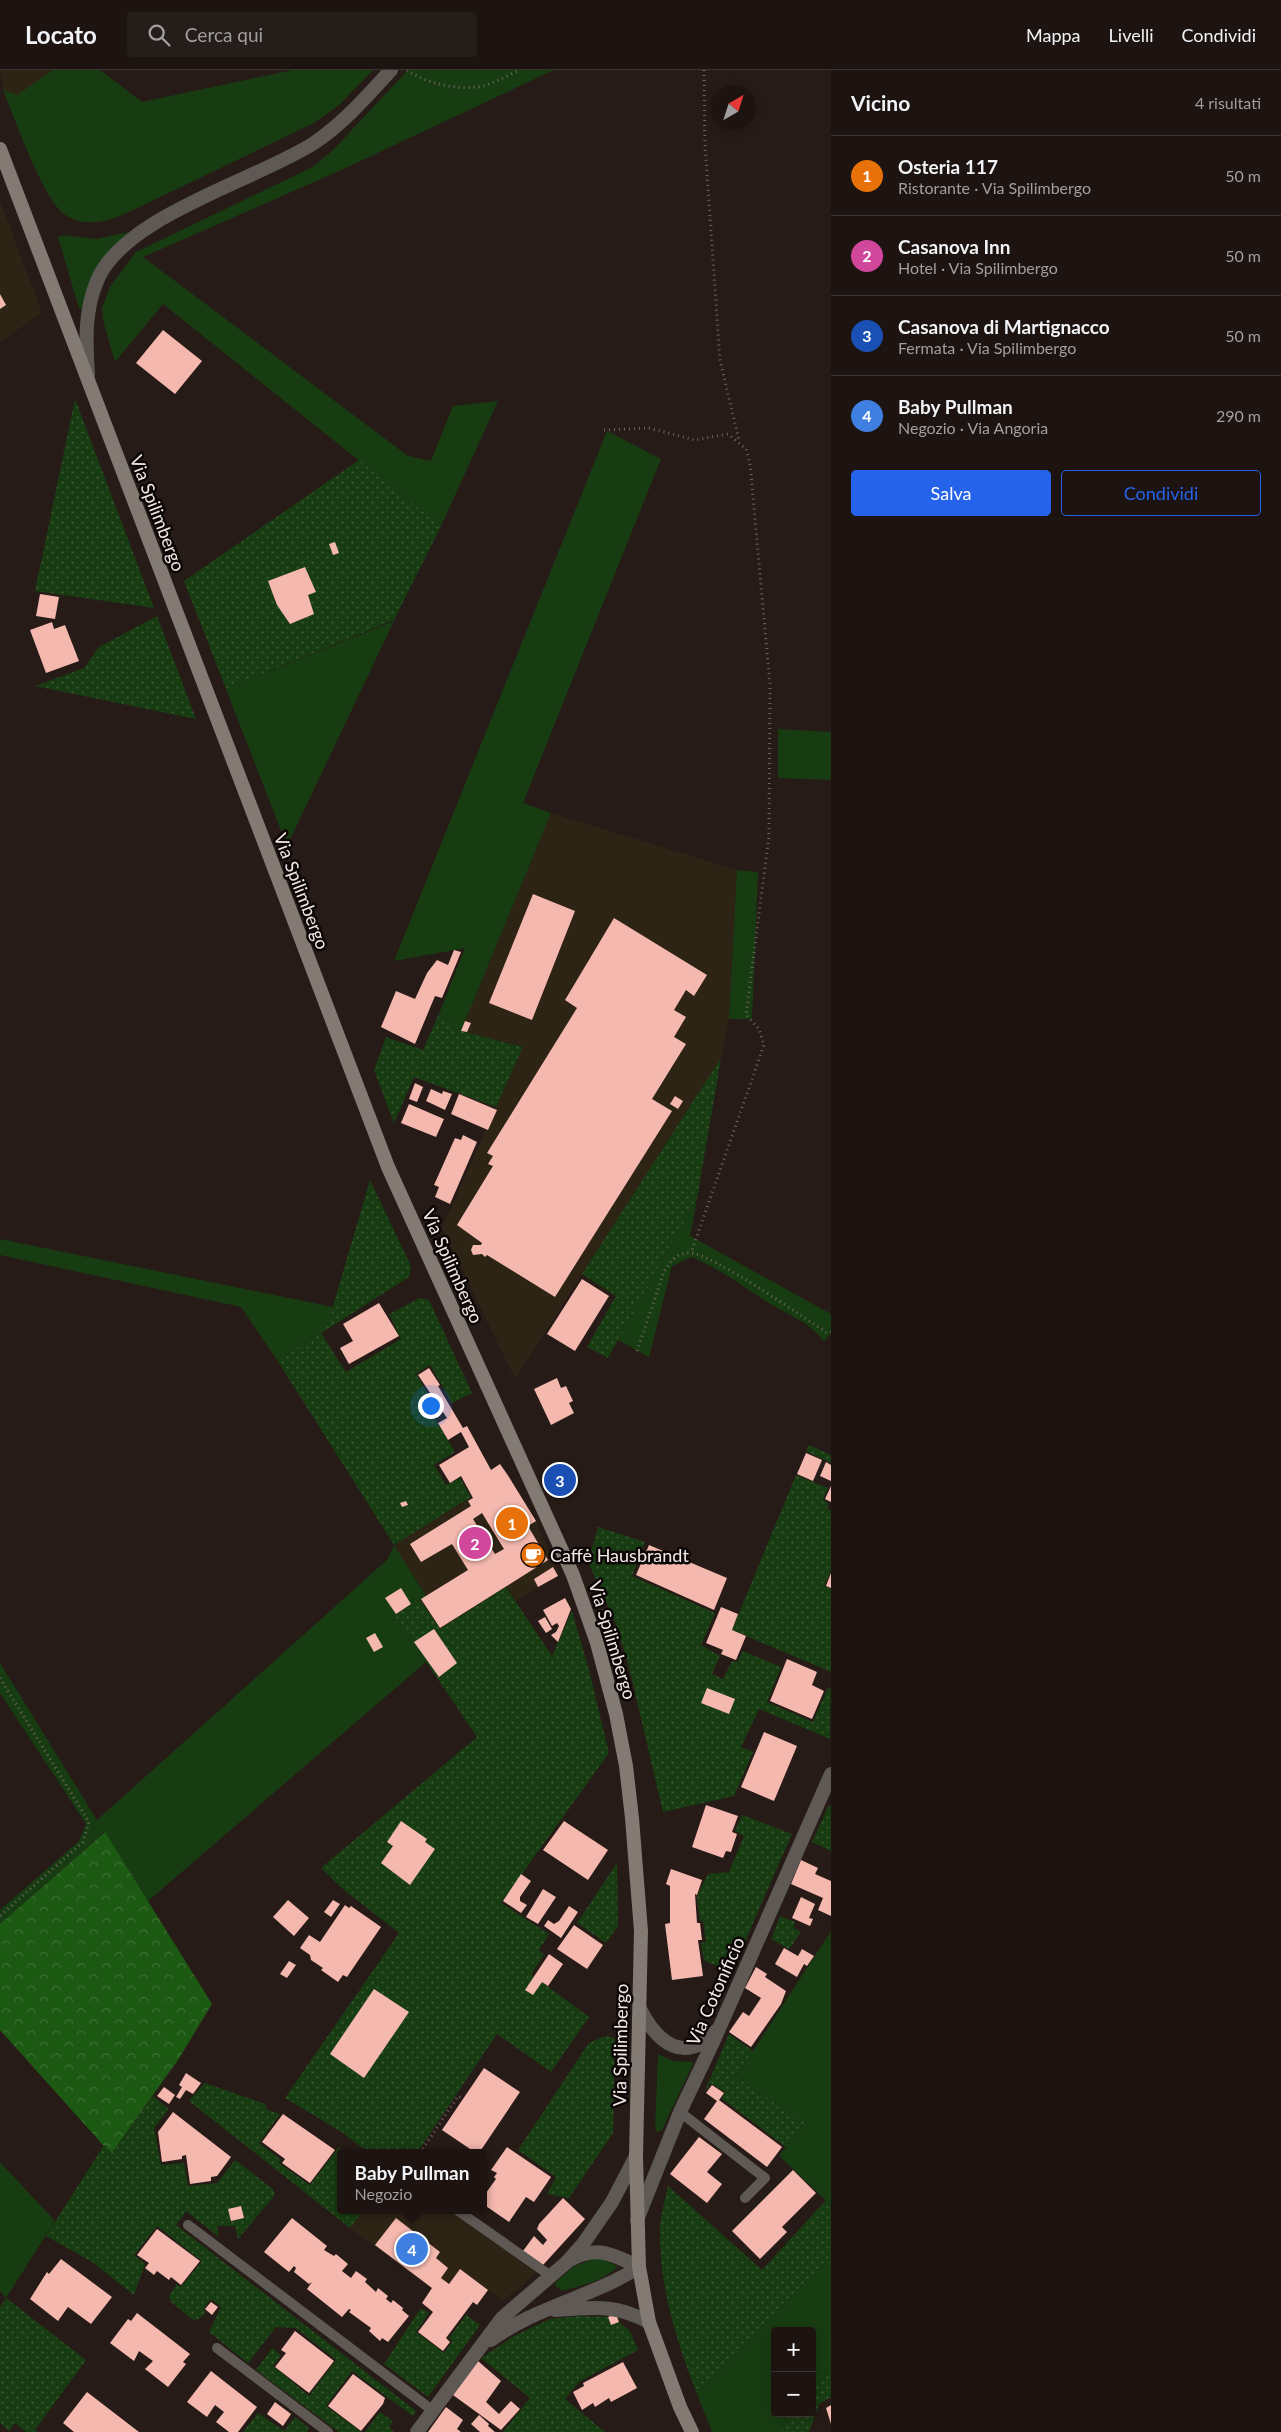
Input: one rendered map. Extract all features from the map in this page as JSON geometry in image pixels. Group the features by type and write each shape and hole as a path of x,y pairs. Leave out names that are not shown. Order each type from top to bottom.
{"main road":[{"name":"Via Spilimbergo","path":"0,149 388,1167 573,1575 598,1643 616,1714 629,1792 641,1931 636,2156 636,2223 639,2267 649,2322 680,2407 692,2432"}],"street":[{"path":"89,386 85,334 97,280 104,267 128,243 178,208 313,143 357,107 391,70"},
{"name":"Via Cotonificio","path":"636,2223 680,2112 721,2026 831,1774"},
{"name":"Via Cotonificio","path":"640,2009 656,2035 670,2046 696,2046 709,2039 721,2026"},
{"path":"417,2432 502,2318 567,2262 595,2228 636,2156"},
{"path":"567,2262 584,2252 602,2252 616,2256 639,2267"},
{"path":"476,2351 511,2325 610,2284 639,2267"},
{"path":"547,2310 608,2307 630,2312 649,2322"}],"lane":[{"path":"680,2112 765,2178 744,2198"},
{"path":"463,2214 551,2276"},
{"path":"188,2225 432,2410"},
{"path":"217,2348 328,2432"}],"path":[{"path":"407,70 417,77 443,86 483,86 520,70"},
{"path":"704,70 705,145 720,360 739,441"},
{"path":"604,430 649,428 695,440 728,434 739,441 746,449 750,463 770,685 769,836 746,1016 759,1029 764,1046 691,1253"},
{"path":"637,1351 664,1272 670,1262 680,1254 691,1253 713,1261 826,1332 831,1332"},
{"path":"0,1678 90,1822 83,1842 0,1916"},
{"path":"423,2149 458,2096 463,2099"}],"shaded area":[{"path":"0,70 53,70 17,95 3,90"},
{"path":"0,201 42,313 0,342"},
{"path":"551,813 737,870 729,1019 721,1058 515,1379 442,1228 523,1047 461,1031"},
{"path":"508,1475 536,1521 559,1575 516,1601 488,1558 426,1596 394,1545"},
{"path":"360,2214 455,2214 537,2272 503,2301 460,2269 440,2295 350,2228"}],"green space":[{"path":"53,70 100,70 142,102 293,70 373,70 339,105 314,123 122,215 98,222 82,222 67,216 58,208 49,194 30,158 3,90 17,95"},
{"path":"408,70 554,70 337,172 143,257 408,456 431,461 453,406 498,401 441,526 163,304 115,362 104,324 102,308 110,287 136,252 313,167 334,149"},
{"path":"129,232 99,266 82,309 79,308 58,237 63,235 96,239"},
{"path":"75,399 154,608 35,591"},
{"path":"607,431 661,459 523,803 551,813 461,1031 439,1014 465,948 394,961"},
{"path":"359,460 441,526 394,620 226,689 184,581"},
{"path":"157,616 196,719 35,686 84,668 99,647"},
{"path":"394,621 287,846 226,689"},
{"path":"778,729 831,732 831,780 778,778"},
{"path":"737,870 758,872 752,1019 729,1019"},
{"path":"439,1014 461,1031 523,1047 496,1107 414,1077 394,1123 374,1070 386,1037 423,1050"},
{"path":"721,1058 697,1199 608,1358 587,1347 616,1296 582,1274"},
{"path":"370,1180 411,1266 409,1277 326,1330"},
{"path":"697,1199 690,1236 831,1314 831,1333 824,1341 801,1321 723,1273 691,1257 672,1266 649,1357 618,1340"},
{"path":"0,1239 333,1307 326,1330 277,1360 241,1307 0,1255"},
{"path":"420,1298 429,1300 472,1393 452,1403 430,1365 416,1374 439,1412 434,1417 455,1452 434,1465 446,1485 460,1478 471,1497 394,1545 277,1360 321,1333 346,1372 401,1339 389,1314"},
{"path":"809,1445 831,1455 831,1463 806,1451"},
{"path":"796,1475 828,1488 823,1500 829,1504 827,1509 831,1510 831,1571 824,1586 831,1589 831,1672 732,1630"},
{"path":"598,1527 645,1542 632,1576 715,1613 701,1645 720,1656 712,1674 723,1679 732,1661 737,1662 743,1651 781,1667 767,1702 813,1722 828,1688 831,1689 830,1739 759,1709 741,1747 753,1752 734,1796 663,1812 628,1663 614,1619 588,1562"},
{"path":"394,1545 426,1596 395,1616 426,1662 148,1901 104,1832 0,1924 0,1910 79,1841 86,1824 0,1693 0,1663 97,1820 388,1559"},
{"path":"506,1587 552,1656 572,1611 589,1670 609,1753 501,1903 549,1934 539,1950 544,1955 531,1974 589,2017 551,2072 497,2034 420,2149 364,2149 343,2133 285,2098 399,1933 344,1890 321,1868 477,1737 395,1616 420,1600 440,1629"},
{"path":"829,1805 831,1806 831,1851 812,1842"},
{"path":"742,1815 792,1834 732,1971 704,1960 701,1943 706,1942 703,1921 700,1920 697,1896 708,1874 729,1872 744,1836 735,1831"},
{"path":"105,1832 212,2004 178,2060 111,2154 0,2030 0,1924"},
{"path":"617,1863 618,1926 606,1943 577,1923"},
{"path":"780,1916 795,1922 794,1928 801,1932 789,1949 771,1939"},
{"path":"831,1931 831,2205 779,2156 804,2123 736,2077"},
{"path":"729,2034 753,2051 736,2077 805,2123 786,2147 721,2098 725,2092 711,2083 704,2093"},
{"path":"605,2036 615,2038 613,2133 569,2198 547,2194 556,2177 518,2150 589,2043"},
{"path":"658,2054 673,2061 694,2062 662,2130 657,2132 655,2129"},
{"path":"205,2083 265,2104 267,2110 280,2114 259,2143 281,2160 279,2163 310,2185 337,2150 337,2214 360,2214 350,2228 189,2101"},
{"path":"153,2096 169,2109 154,2128 161,2165 184,2163 188,2186 217,2183 235,2160 273,2189 275,2195 238,2239 235,2226 217,2226 219,2237 186,2211 176,2225 416,2411 413,2416 352,2371 326,2406 361,2432 339,2432 256,2370 272,2348 281,2355 273,2366 309,2396 336,2360 296,2328 276,2327 248,2363 209,2332 221,2307 211,2299 203,2310 206,2312 199,2319 193,2320 170,2301 169,2296 177,2284 181,2287 202,2261 157,2226 134,2255 145,2264 134,2295 92,2262 46,2236 104,2145 112,2153"},
{"path":"0,2162 55,2221 6,2298 0,2291"},
{"path":"668,2186 762,2270 826,2200 831,2205 831,2256 697,2394 676,2335 666,2293 660,2252 660,2225"},
{"path":"831,2256 831,2367 816,2384 816,2327 771,2327 771,2417 789,2417 776,2432 712,2432 697,2394"},
{"path":"592,2259 602,2259 618,2266 606,2276 585,2285 562,2291 555,2286 556,2282 573,2267"},
{"path":"6,2298 86,2360 35,2430 38,2432 26,2432 15,2423 9,2431 0,2423 0,2307"},
{"path":"421,2308 429,2313 416,2332 444,2353 453,2341 449,2338 466,2315 480,2325 428,2397 384,2364"},
{"path":"580,2316 608,2317 611,2325 619,2322 630,2331 638,2350 580,2381 565,2399 605,2432 503,2432 530,2398 481,2358 514,2336 550,2319"},
{"path":"831,2367 831,2397 819,2404 816,2412 816,2384"},
{"path":"380,2412 393,2421 389,2427 394,2432 365,2432"},
{"path":"258,2413 284,2431 295,2417 309,2428 307,2432 243,2432"},
{"path":"789,2417 814,2417 809,2432 776,2432"}],"building":[{"path":"0,294 6,305 0,309"},
{"path":"163,330 202,361 175,394 136,363"},
{"path":"335,542 339,553 333,555 329,544"},
{"path":"305,567 316,592 308,595 314,614 290,624 277,605 268,581"},
{"path":"40,594 59,597 55,619 36,616"},
{"path":"52,622 54,629 65,625 79,661 46,673 30,630"},
{"path":"533,894 575,911 532,1020 489,1003"},
{"path":"614,918 707,975 694,996 686,990 674,1010 686,1017 674,1037 686,1044 652,1099 672,1111 555,1297 487,1255 485,1257 482,1254 473,1255 471,1250 473,1245 481,1245 482,1243 457,1225 493,1166 488,1164 493,1156 487,1153 577,1008 565,1000"},
{"path":"454,950 461,952 457,962 442,998 435,996 415,1044 381,1027 396,991 415,999 427,973 437,960 448,965"},
{"path":"465,1021 471,1023 467,1032 461,1031"},
{"path":"415,1083 423,1087 417,1102 409,1099"},
{"path":"431,1089 442,1094 443,1091 452,1094 445,1110 426,1101"},
{"path":"459,1094 497,1110 488,1130 451,1114"},
{"path":"675,1096 683,1101 678,1109 670,1104"},
{"path":"409,1104 444,1119 436,1137 401,1123"},
{"path":"463,1135 477,1142 450,1204 435,1197 439,1187 434,1185 455,1138 461,1140"},
{"path":"582,1279 609,1296 575,1351 547,1334"},
{"path":"379,1303 399,1336 349,1364 340,1348 353,1341 343,1324"},
{"path":"429,1368 463,1428 467,1426 491,1470 500,1464 536,1521 528,1526 548,1560 440,1628 421,1599 468,1570 452,1544 421,1562 410,1544 471,1506 468,1501 473,1498 461,1476 450,1483 439,1465 469,1447 461,1432 448,1440 438,1423 447,1418 418,1375","holes":["482,1513 504,1549 495,1554 473,1519"]},
{"path":"557,1378 561,1388 566,1386 573,1401 569,1403 574,1413 551,1425 534,1389"},
{"path":"806,1453 822,1460 813,1481 797,1474"},
{"path":"826,1462 831,1465 831,1481 820,1476"},
{"path":"831,1486 831,1502 825,1499"},
{"path":"406,1501 408,1505 402,1507 400,1503"},
{"path":"649,1545 727,1578 714,1610 636,1575"},
{"path":"553,1567 558,1576 538,1587 534,1579"},
{"path":"831,1573 831,1588 826,1586"},
{"path":"401,1588 411,1604 396,1614 385,1598"},
{"path":"565,1598 571,1609 558,1642 551,1635 556,1632 559,1626 557,1623 552,1626 543,1610"},
{"path":"721,1607 738,1614 732,1630 746,1636 736,1660 721,1654 723,1650 706,1643"},
{"path":"545,1617 552,1629 546,1633 538,1621"},
{"path":"434,1629 457,1663 439,1677 414,1642"},
{"path":"375,1633 383,1647 374,1652 366,1638"},
{"path":"787,1659 817,1672 812,1685 824,1691 812,1719 770,1701"},
{"path":"707,1688 735,1699 729,1714 701,1703"},
{"path":"764,1732 797,1746 774,1801 741,1787"},
{"path":"706,1805 738,1816 732,1832 737,1834 731,1852 726,1851 723,1858 692,1847"},
{"path":"401,1821 427,1839 425,1842 435,1849 410,1885 381,1863 393,1846 387,1842"},
{"path":"564,1821 608,1850 588,1880 543,1850"},
{"path":"801,1860 818,1868 815,1874 831,1881 831,1916 818,1910 823,1898 791,1884"},
{"path":"671,1869 702,1880 697,1895 695,1894 697,1923 700,1923 702,1940 698,1940 703,1976 672,1980 665,1924 670,1923 670,1886 666,1884"},
{"path":"521,1874 531,1881 520,1897 520,1901 527,1905 521,1913 503,1901"},
{"path":"543,1889 556,1897 538,1924 526,1917"},
{"path":"801,1897 815,1904 809,1918 813,1919 810,1926 792,1918"},
{"path":"288,1900 309,1918 294,1936 273,1917"},
{"path":"333,1900 340,1904 331,1917 324,1912"},
{"path":"345,1905 349,1908 351,1906 381,1927 347,1977 343,1975 338,1982 321,1970 323,1968 311,1960 310,1955 300,1948 309,1935 320,1942"},
{"path":"569,1906 578,1912 561,1938 544,1926 548,1920 554,1924 559,1921"},
{"path":"574,1925 603,1945 587,1969 557,1949"},
{"path":"784,1948 798,1956 802,1949 814,1956 807,1966 804,1964 797,1977 775,1964"},
{"path":"549,1954 563,1964 548,1986 542,1982 533,1995 525,1990"},
{"path":"289,1961 296,1965 287,1978 280,1974"},
{"path":"756,1967 767,1974 765,1977 786,1991 781,2004 751,2047 729,2032 743,2012 749,2016 761,1998 745,1988"},
{"path":"374,1989 409,2012 364,2078 330,2054"},
{"path":"484,2068 520,2092 482,2149 470,2149 442,2130"},
{"path":"186,2073 201,2083 193,2094 186,2090 180,2099 176,2097 182,2087 179,2085"},
{"path":"712,2085 724,2093 719,2100 782,2147 767,2167 704,2119 717,2101 706,2093"},
{"path":"164,2087 175,2095 169,2104 157,2096"},
{"path":"173,2112 231,2157 217,2176 211,2177 211,2181 190,2184 186,2155 182,2156 182,2159 162,2162 158,2132"},
{"path":"283,2114 335,2150 310,2183 282,2163 285,2159 262,2142"},
{"path":"699,2137 722,2154 707,2172 722,2184 707,2203 670,2174"},
{"path":"507,2147 551,2177 534,2202 526,2197 509,2222 487,2207 487,2191 496,2179 494,2177 497,2173 491,2170"},
{"path":"793,2170 816,2193 782,2227 787,2232 760,2259 732,2231"},
{"path":"563,2198 585,2219 543,2265 523,2251 534,2236 543,2245 547,2240 537,2229 539,2224"},
{"path":"241,2206 244,2218 231,2221 228,2209"},
{"path":"292,2218 327,2246 324,2250 334,2256 336,2254 348,2264 342,2271 351,2278 356,2271 367,2279 365,2282 376,2292 378,2288 388,2296 386,2299 391,2303 393,2300 403,2308 402,2310 409,2316 388,2342 382,2338 380,2341 369,2331 371,2328 349,2312 351,2310 349,2309 342,2317 307,2289 312,2282 309,2284 294,2272 296,2268 294,2266 289,2272 264,2252"},
{"path":"396,2218 440,2252 436,2258 448,2268 441,2278 449,2284 460,2269 488,2290 477,2305 473,2302 446,2338 450,2342 443,2351 418,2332 433,2312 422,2303 432,2288 375,2245"},
{"path":"157,2229 200,2261 181,2285 171,2277 169,2280 157,2271 154,2275 145,2268 149,2263 137,2255"},
{"path":"61,2259 112,2297 91,2324 68,2307 58,2321 30,2299 47,2272 49,2274"},
{"path":"211,2302 218,2307 212,2315 205,2309"},
{"path":"137,2313 190,2354 183,2362 186,2364 168,2387 145,2369 153,2361 139,2351 134,2361 110,2343 128,2319 131,2321"},
{"path":"616,2314 619,2322 611,2325 608,2317"},
{"path":"295,2331 334,2361 309,2393 275,2367 286,2353 281,2350"},
{"path":"478,2361 501,2381 486,2402 499,2414 511,2401 520,2409 501,2430 453,2395"},
{"path":"623,2362 637,2388 611,2402 609,2398 595,2407 593,2403 582,2410 573,2392 584,2386 583,2383"},
{"path":"211,2371 257,2407 238,2432 229,2432 216,2422 224,2412 215,2405 207,2417 187,2402"},
{"path":"353,2374 385,2398 383,2404 361,2431 328,2406"},
{"path":"87,2392 139,2432 74,2432 63,2423"},
{"path":"275,2402 291,2414 283,2426 267,2414"},
{"path":"831,2405 831,2424 826,2408"},
{"path":"446,2407 463,2420 457,2429 461,2432 428,2432"},
{"path":"479,2415 495,2432 480,2432 471,2424"}],"place":[{"name":"Casanova di Martignacco","path":"560,1480"},
{"name":"Osteria 117","path":"512,1523"},
{"name":"Casanova Inn","path":"475,1543"},
{"name":"Caffė Hausbrandt","path":"533,1555"},
{"name":"Baby Pullman","path":"412,2249"}]}
